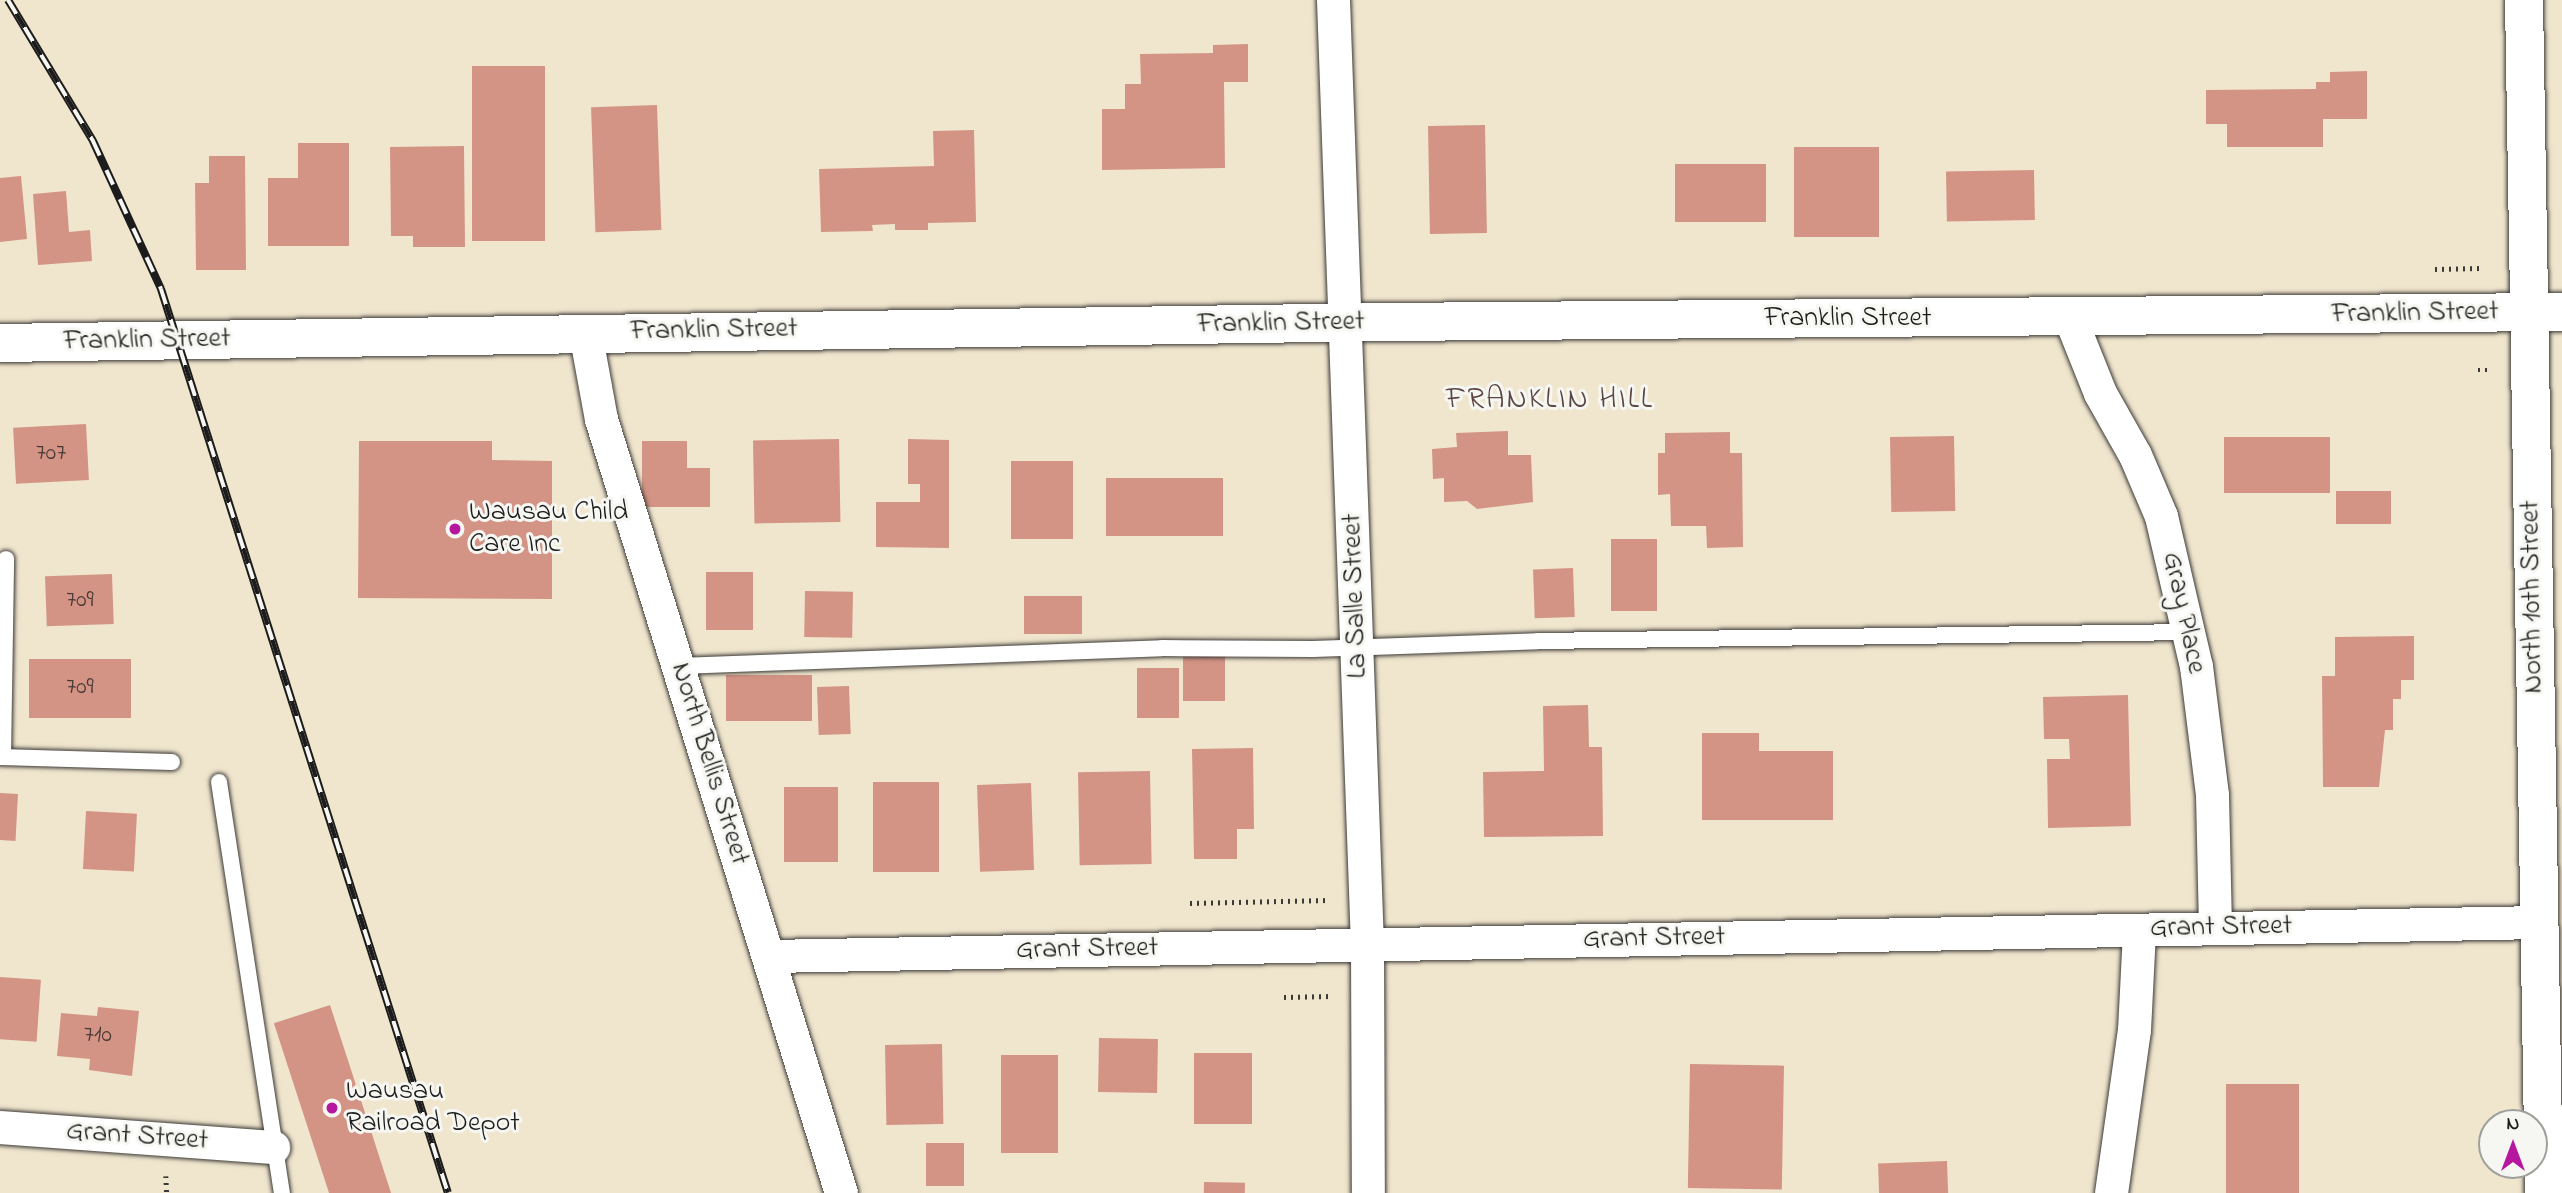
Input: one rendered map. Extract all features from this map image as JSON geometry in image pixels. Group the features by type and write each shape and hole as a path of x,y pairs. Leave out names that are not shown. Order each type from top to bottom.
{"street":[{"name":"La Salle Street","path":"1333,0 1367,944 1368,1193"},
{"name":"North 10th Street","path":"2524,0 2546,312 2539,922 2544,1193"},
{"name":"Franklin Street","path":"0,343 586,332 2546,312"},
{"name":"Gray Place","path":"2070,318 2100,393 2135,455 2161,516 2189,632 2212,795 2215,928"},
{"name":"North Bellis Street","path":"586,332 601,419 841,1193"},
{"name":"Grant Street","path":"769,956 2539,922"},
{"path":"2110,1193 2134,1030 2140,930"},
{"name":"Grant Street","path":"0,1128 273,1147"}],"lane":[{"path":"6,559 2,757 172,762"},
{"path":"679,666 1099,650 2189,632"},
{"path":"219,782 282,1193"}],"path":[{"path":"2435,269 2481,268"},
{"path":"1190,903 1340,900"},
{"path":"1284,997 1335,996"},
{"path":"166,1172 167,1193"}],"building":[{"path":"1248,44 1248,82 1224,82 1225,168 1102,170 1102,109 1125,109 1125,84 1141,84 1140,54 1213,53 1213,45"},
{"path":"472,66 545,66 545,241 472,241"},
{"path":"2367,71 2367,119 2323,119 2323,147 2227,147 2227,124 2206,124 2206,90 2316,89 2316,82 2330,82 2330,72"},
{"path":"657,105 661,230 595,232 591,107"},
{"path":"1485,125 1487,233 1430,234 1428,126"},
{"path":"974,130 976,222 928,223 928,230 895,230 895,224 872,225 873,231 821,232 819,169 934,166 933,131"},
{"path":"298,143 349,143 349,246 268,246 268,178 298,178"},
{"path":"464,146 465,247 413,247 413,236 391,236 390,147"},
{"path":"1794,147 1879,147 1879,237 1794,237"},
{"path":"209,156 245,156 246,270 196,270 195,183 209,183"},
{"path":"1675,164 1766,164 1766,222 1675,222"},
{"path":"2034,170 2035,220 1947,222 1946,172"},
{"path":"21,176 27,239 0,242 0,178"},
{"path":"66,191 69,232 90,230 92,261 38,265 33,194"},
{"path":"86,424 89,480 16,484 13,428"},
{"path":"1508,431 1508,455 1531,455 1533,502 1477,509 1467,501 1444,502 1444,478 1433,479 1432,449 1457,447 1456,433"},
{"path":"1730,432 1730,453 1742,453 1743,547 1707,548 1706,526 1671,526 1670,494 1658,495 1658,453 1665,453 1665,433"},
{"path":"1954,436 1955,511 1891,512 1890,437"},
{"path":"2224,437 2330,437 2330,493 2224,493"},
{"path":"839,439 840,522 754,523 753,441"},
{"path":"908,439 949,440 949,548 876,547 876,502 920,502 920,484 908,484"},
{"name":"Wausau Child Care Inc","path":"359,441 492,441 492,460 552,461 552,599 358,598"},
{"path":"642,441 687,441 687,468 710,468 710,507 642,507"},
{"path":"1011,461 1073,461 1073,539 1011,539"},
{"path":"1106,478 1223,478 1223,536 1106,536"},
{"path":"2336,491 2391,491 2391,524 2336,524"},
{"path":"1611,539 1657,539 1657,611 1611,611"},
{"path":"1573,568 1575,617 1535,618 1533,569"},
{"path":"706,572 753,572 753,630 706,630"},
{"path":"112,574 114,624 47,626 45,576"},
{"path":"805,591 853,592 852,638 804,637"},
{"path":"1024,596 1082,596 1082,634 1024,634"},
{"path":"2414,636 2414,680 2401,680 2401,699 2393,699 2393,730 2385,730 2379,787 2323,787 2322,676 2335,676 2335,637"},
{"path":"1183,655 1225,655 1225,701 1183,701"},
{"path":"29,659 131,659 131,718 29,718"},
{"path":"1137,668 1179,668 1179,718 1137,718"},
{"path":"726,675 812,675 812,721 726,721"},
{"path":"849,686 851,734 819,735 817,687"},
{"path":"2128,695 2131,826 2048,828 2047,759 2070,759 2069,739 2044,739 2043,697"},
{"path":"1588,705 1589,747 1602,747 1603,836 1484,837 1483,772 1544,771 1543,706"},
{"path":"1702,733 1759,733 1759,751 1833,751 1833,820 1702,820"},
{"path":"1253,748 1254,829 1237,829 1237,859 1194,859 1192,749"},
{"path":"1150,771 1152,864 1080,865 1078,772"},
{"path":"873,782 939,782 939,872 873,872"},
{"path":"1031,783 1034,870 980,872 977,785"},
{"path":"784,787 838,787 838,862 784,862"},
{"path":"0,793 18,794 16,841 0,840"},
{"path":"86,811 137,814 134,872 83,869"},
{"path":"0,977 41,980 37,1042 0,1039"},
{"name":"Wausau Railroad Depot","path":"330,1005 391,1193 329,1193 274,1023"},
{"path":"98,1007 139,1011 132,1076 89,1070 90,1059 57,1056 61,1013 97,1016"},
{"path":"1099,1038 1158,1039 1157,1093 1098,1092"},
{"path":"942,1044 943,1124 886,1125 885,1045"},
{"path":"1194,1053 1252,1053 1252,1124 1194,1124"},
{"path":"1001,1055 1058,1055 1058,1153 1001,1153"},
{"path":"1690,1064 1784,1066 1782,1190 1688,1188"},
{"path":"2226,1084 2299,1084 2299,1193 2226,1193"},
{"path":"926,1143 964,1143 964,1186 926,1186"},
{"path":"1947,1161 1948,1193 1879,1193 1878,1163"},
{"path":"1204,1182 1245,1183 1245,1193 1204,1193"}],"railway":[{"path":"8,0 93,141 161,289 448,1193"}],"place":[{"name":"Wausau Child Care Inc","path":"455,529"},
{"name":"Wausau Railroad Depot","path":"332,1108"}],"district":[{"name":"FRANKLIN HILL","path":"1550,400"}]}
